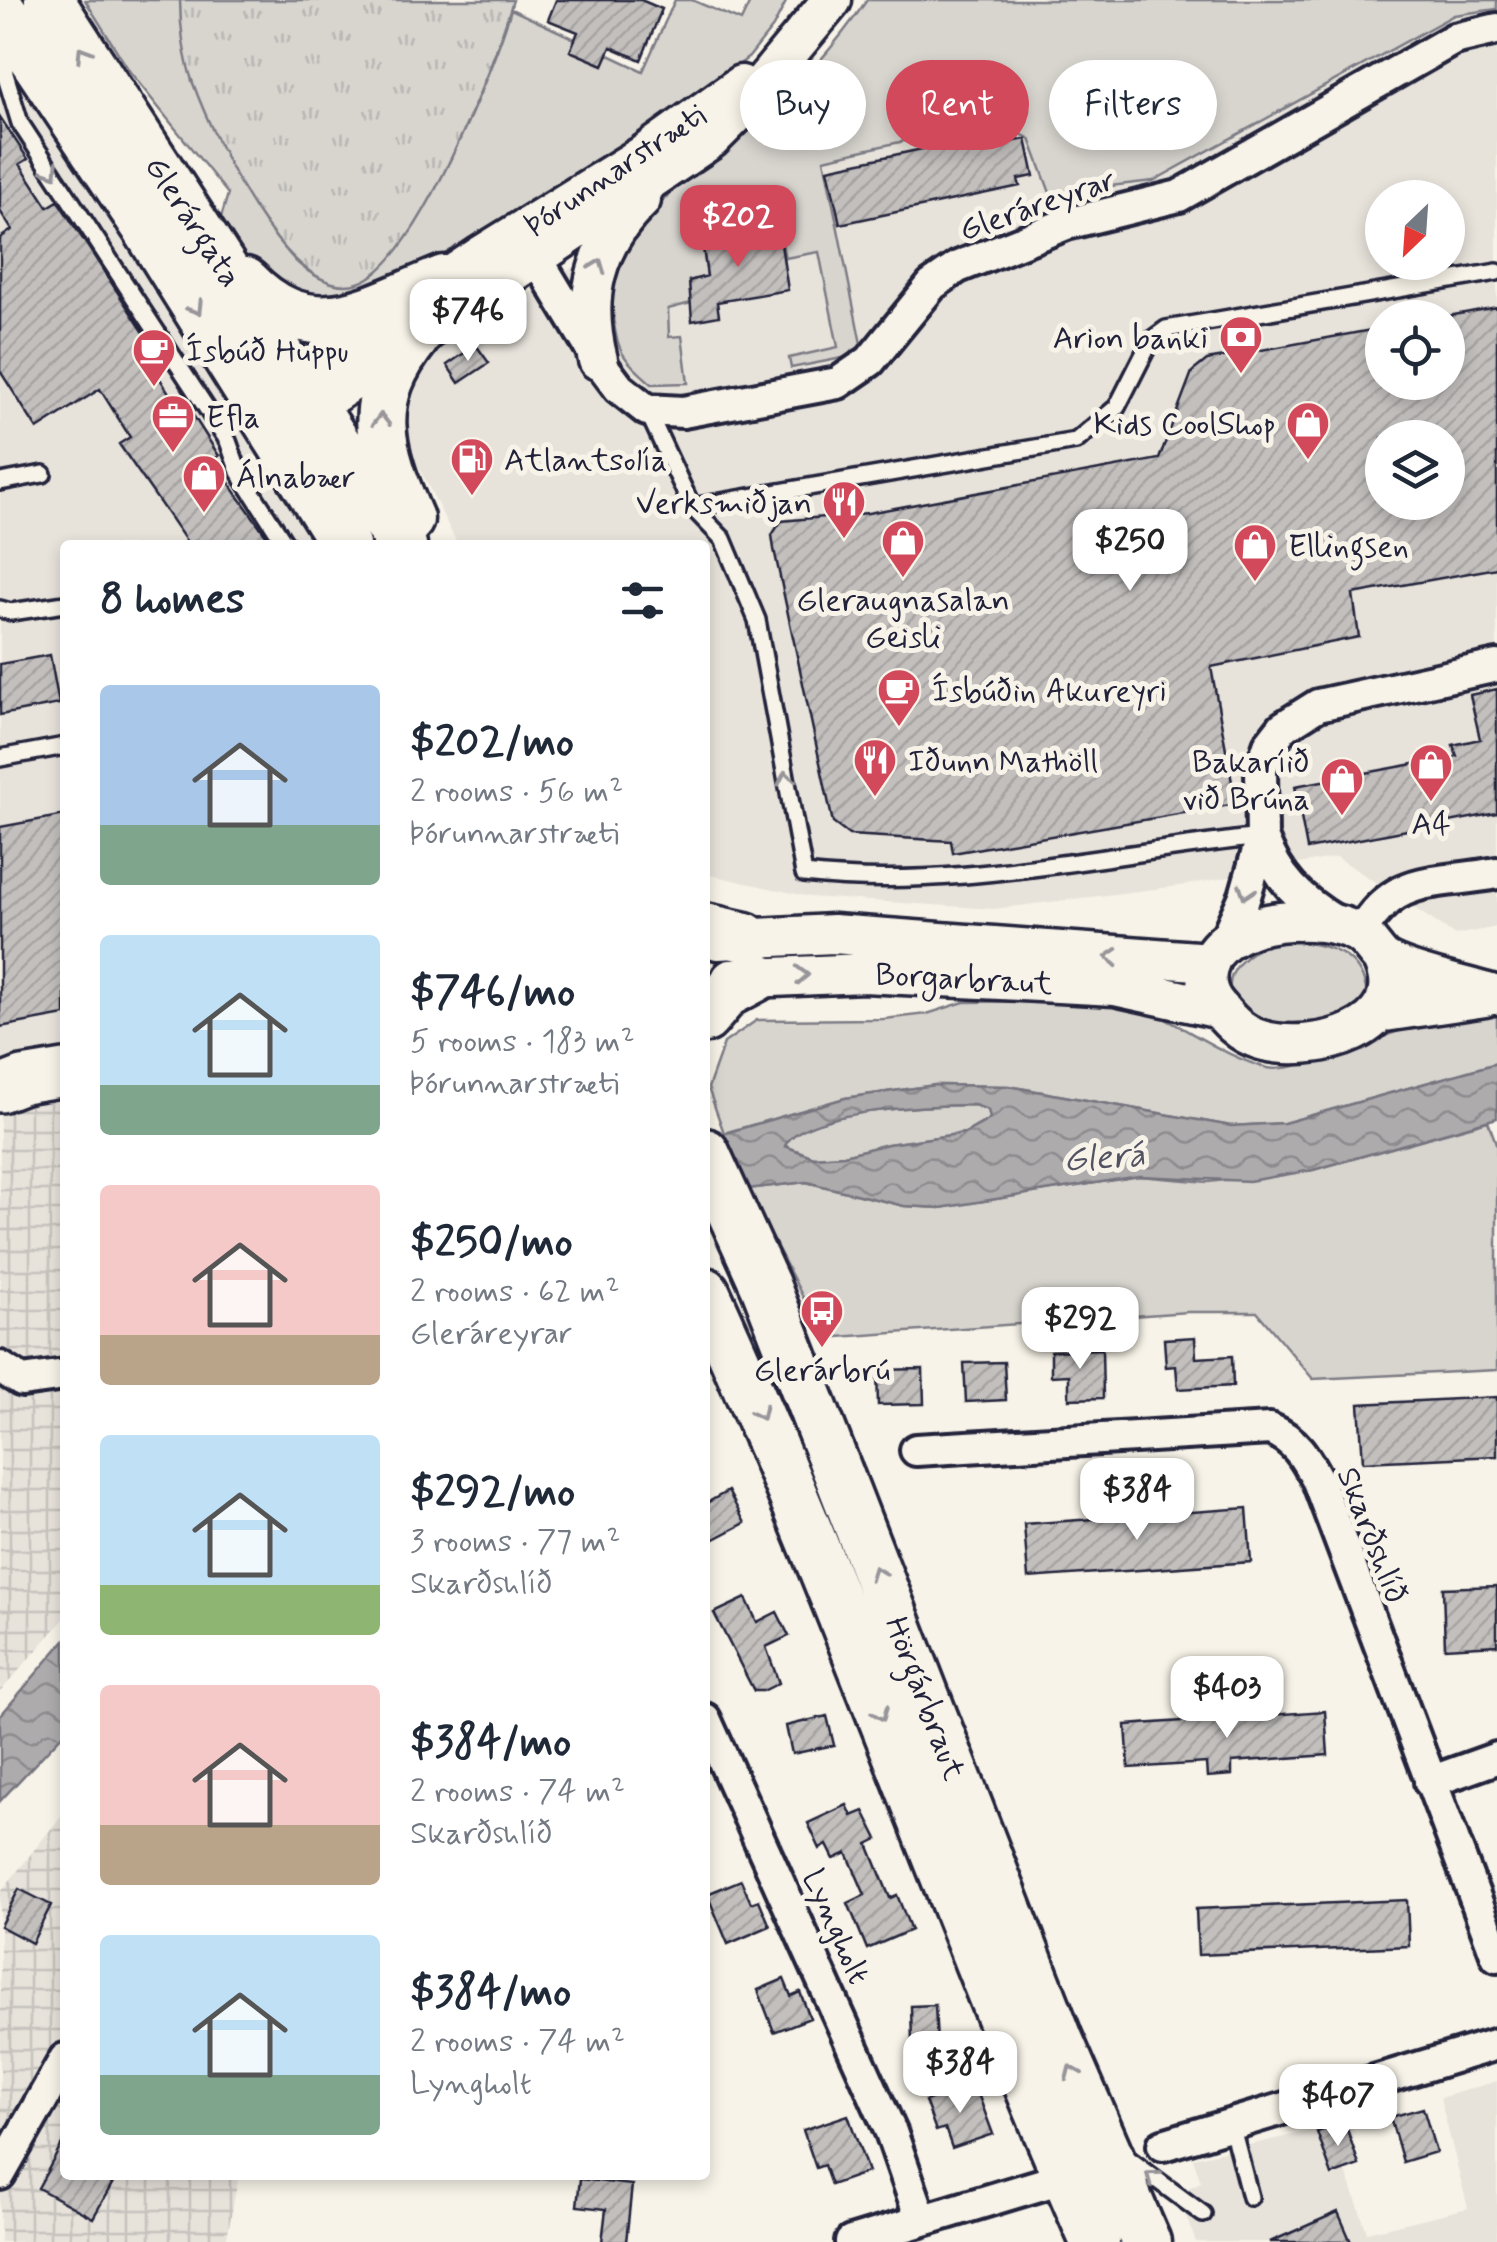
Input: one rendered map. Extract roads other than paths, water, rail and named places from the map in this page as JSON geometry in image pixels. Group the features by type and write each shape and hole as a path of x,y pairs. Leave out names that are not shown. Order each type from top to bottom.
{"highway":[{"name":"Glerárgata","path":"49,0 215,250 282,428 397,540"},
{"name":"Glerárgata","path":"0,12 282,428 342,540"},
{"path":"215,250 275,309 310,320 350,317 444,280"},
{"path":"416,336 392,370 379,411 390,472 417,540"},
{"path":"710,1012 726,993 728,946"},
{"name":"Hörgárbraut","path":"710,1164 745,1242 1146,2242"},
{"name":"Hörgárbraut","path":"710,1303 777,1451 1095,2242"}],"main road":[{"path":"0,1061 60,1052"},
{"path":"0,1090 23,1080 60,1073"}],"street":[{"name":"Þórunnarstræti","path":"282,428 323,362 444,280 528,243 672,170 744,106 832,0"},
{"name":"Gleráreyrar","path":"647,410 683,412 838,382 870,361 932,285 958,267 1066,224 1179,196 1454,39 1497,29"},
{"name":"Þórunnarstræti","path":"282,428 416,336 642,156 784,56"},
{"path":"598,360 588,310 594,272 625,216 672,170"},
{"path":"528,243 598,360 619,388 647,410"},
{"path":"1220,1010 1208,994 1216,953 1246,896 1262,837 1261,769 1269,745 1299,714 1318,705 1497,666"},
{"path":"1262,837 1271,861 1299,899 1360,939 1389,973 1388,989 1378,1013"},
{"path":"1360,939 1378,904 1399,890 1497,873"},
{"name":"Borgarbraut","path":"728,946 832,934 1216,953 1280,921 1360,939 1496,995"},
{"name":"Borgarbraut","path":"728,946 864,973 1115,986 1220,1010 1234,1026 1258,1040 1286,1045 1340,1040 1378,1013 1496,995"},
{"name":"Borgarbraut","path":"710,974 728,946"},
{"path":"0,1367 22,1381 60,1376"},
{"name":"Skarðshlíð","path":"916,1450 1270,1429 1285,1435 1301,1450 1318,1482 1497,1956"},
{"name":"Lyngholt","path":"710,1730 891,2132 921,2219"},
{"path":"1430,1782 1497,1758"},
{"path":"1162,2144 1497,2044"},
{"path":"0,2174 60,2068"},
{"path":"851,2242 1066,2177 1097,2178 1126,2193"}],"lane":[{"path":"0,12 5,74 20,122 228,440 238,472 283,540"},
{"path":"692,507 1076,441 1117,408 1151,340 1166,329 1497,272"},
{"path":"647,410 692,507 723,539 743,578 756,620 804,874 932,880 1262,837"},
{"path":"228,440 282,428"},
{"path":"0,482 44,474"},
{"path":"0,609 11,612 60,605"},
{"path":"0,758 60,747"},
{"path":"1231,2124 1250,2197"},
{"path":"1102,2140 1203,2214"}],"water":[{"name":"Glerá","path":"1497,1063 1497,1118 1313,1170 1249,1181 1139,1176 940,1208 904,1206 806,1182 747,1189 710,1145 710,1138 845,1098 935,1085 1008,1086 1231,1126 1284,1123","holes":["974,1105 988,1110 990,1119 965,1133 844,1155 813,1157 785,1146 796,1134 816,1124 872,1112"]},
{"path":"60,1646 60,1737 0,1801 0,1716"}],"place":[{"name":"Arion banki","path":"1241,375"},
{"name":"Ísbúð Huppu","path":"154,388"},
{"name":"Efla","path":"173,454"},
{"name":"Kids CoolShop","path":"1308,461"},
{"name":"Atlantsolía","path":"472,497"},
{"name":"Álnabær","path":"204,514"},
{"name":"Verksmiðjan","path":"844,540"},
{"name":"Gleraugnasalan Geisli","path":"903,579"},
{"name":"Ellingsen","path":"1255,583"},
{"name":"Ísbúðin Akureyri","path":"899,728"},
{"name":"Iðunn Mathöll","path":"875,798"},
{"name":"A4","path":"1431,803"},
{"name":"Bakaríið við Brúna","path":"1342,817"},
{"name":"Glerárbrú","path":"822,1349"}]}
